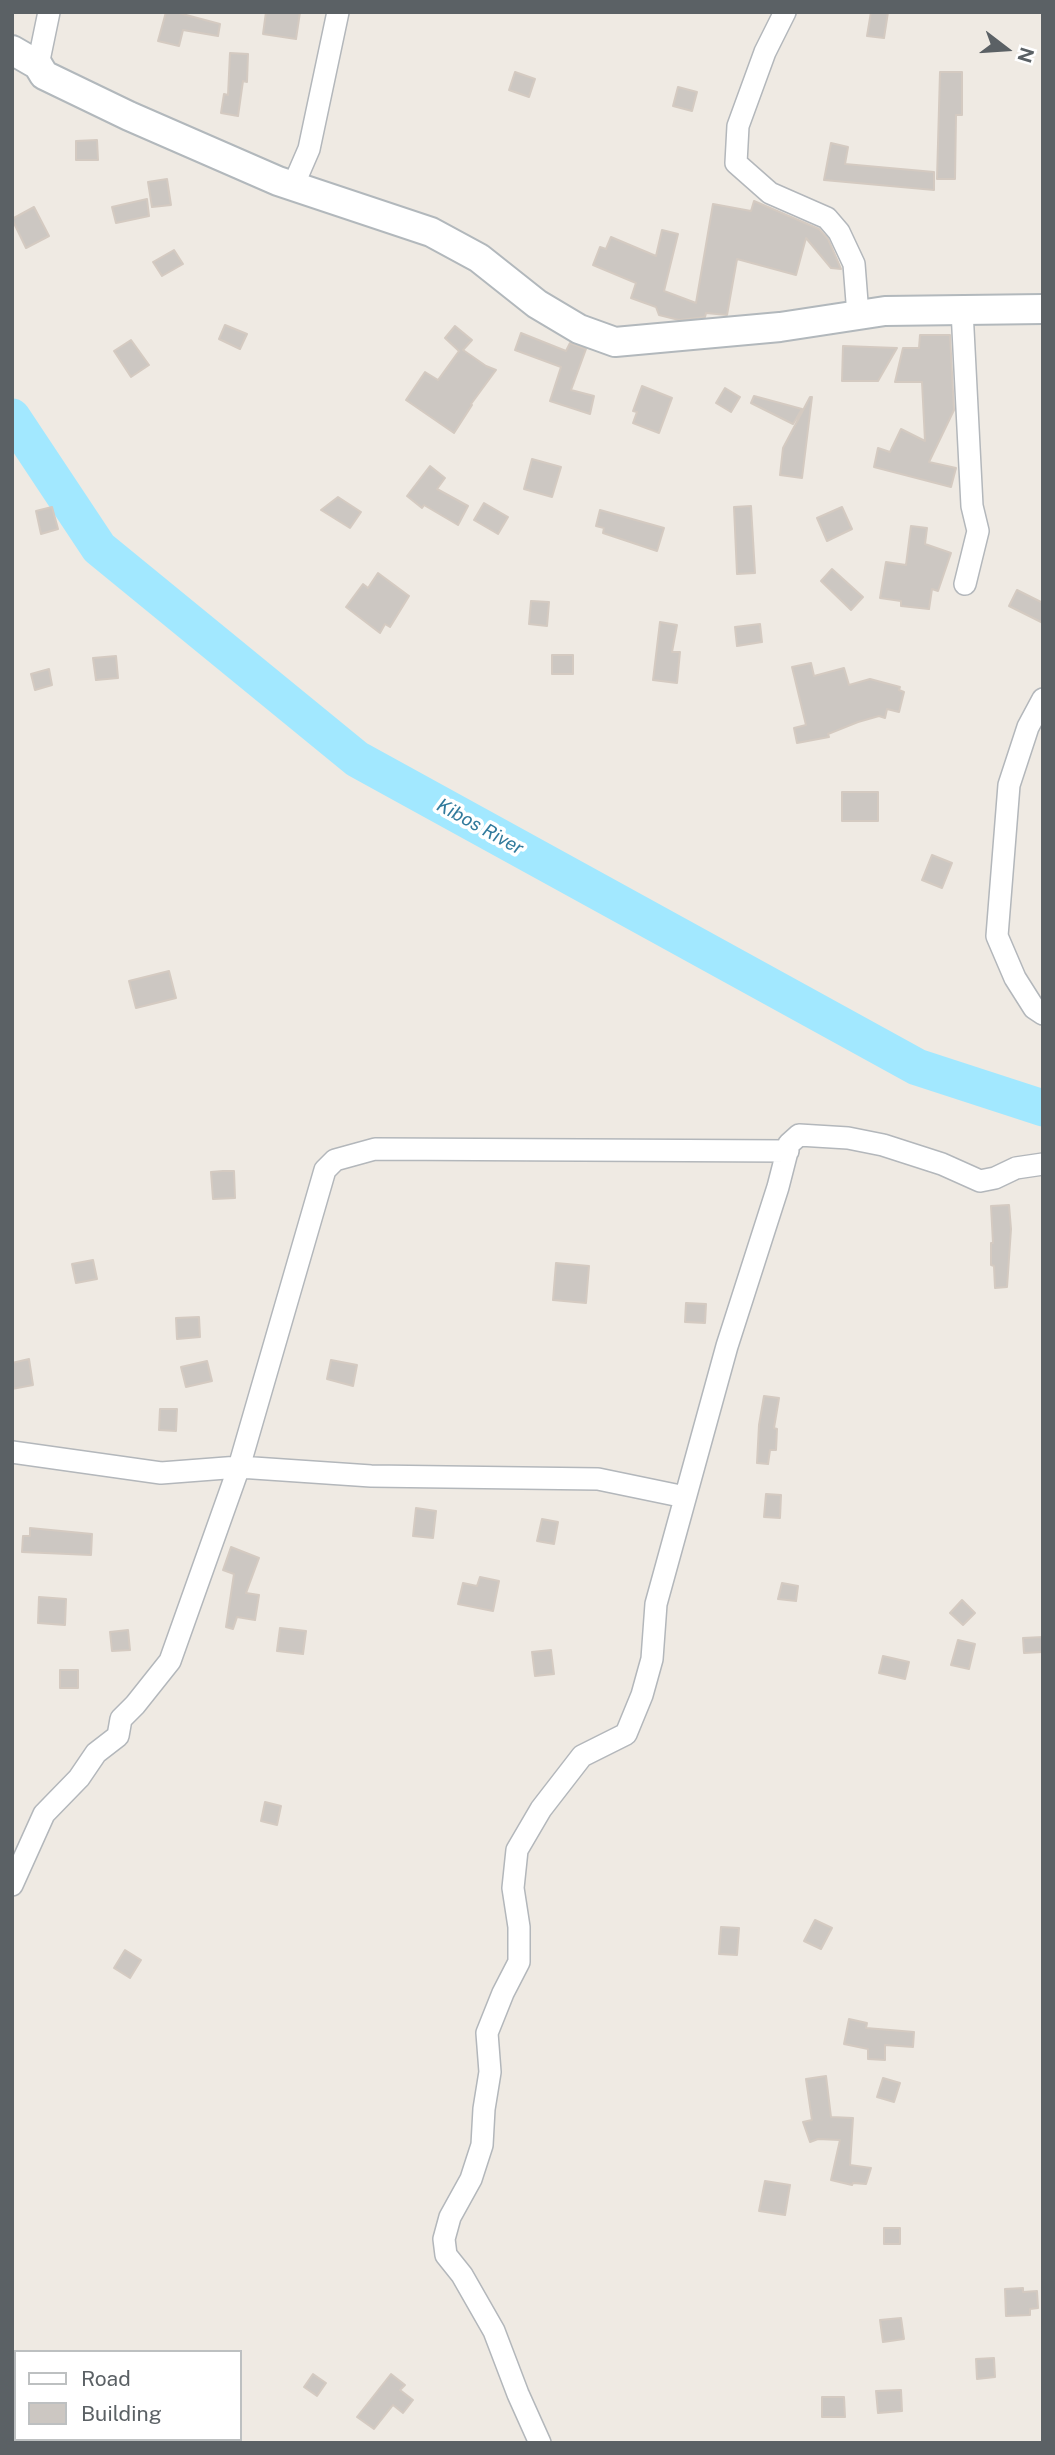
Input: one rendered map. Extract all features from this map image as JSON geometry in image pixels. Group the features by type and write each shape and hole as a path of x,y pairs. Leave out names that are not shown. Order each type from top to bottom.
{"main road":[{"path":"12,50 38,65 44,75 129,116 293,186 431,232 480,258 537,304 579,329 615,342 780,327 885,311 1043,309"}],"street":[{"path":"38,65 49,12"},
{"path":"293,186 309,149 338,12"},
{"path":"785,12 765,52 738,126 737,163 770,193 827,218 839,232 854,264 858,315"},
{"path":"962,310 972,506 978,531 965,584"},
{"path":"1043,699 1028,727 1009,785 997,936 1015,978 1034,1007 1043,1014"},
{"path":"540,2443 494,2331 462,2276 446,2255 444,2239 450,2217 471,2179 482,2145 490,2073 487,2033 519,1962 519,1927 513,1888 517,1850 541,1809 582,1756 626,1734 634,1716 652,1658 656,1604 727,1346 778,1187 789,1144 799,1135 848,1138 918,1156 981,1181 1016,1168 1043,1164"},
{"path":"12,1885 44,1814 79,1778 96,1753 118,1737 121,1719 170,1661 239,1467 325,1170 335,1160 375,1149 788,1151"},
{"path":"12,1452 160,1473 239,1467 371,1476 598,1479 685,1497"}],"building":[{"path":"166,12 220,24 218,36 183,30 179,46 158,41"},
{"path":"266,12 300,12 296,39 263,34"},
{"path":"871,12 888,12 884,38 867,36"},
{"path":"230,53 248,54 247,82 243,81 238,116 221,113 224,94 228,95"},
{"path":"515,72 535,79 529,97 509,90"},
{"path":"940,72 962,72 962,115 956,115 955,179 937,179"},
{"path":"678,87 697,92 692,111 673,106"},
{"path":"97,140 98,160 76,160 76,141"},
{"path":"831,143 848,147 845,164 934,172 934,190 824,180"},
{"path":"167,179 171,205 152,207 148,182"},
{"path":"147,199 149,216 116,223 112,207"},
{"path":"754,201 819,229 828,239 841,269 831,268 806,238 796,275 737,259 727,315 706,313 705,317 679,320 659,315 656,307 631,298 636,283 593,265 600,247 606,249 611,237 656,256 662,230 678,234 664,291 696,303 713,204 751,211"},
{"path":"34,207 49,236 26,248 12,219"},
{"path":"174,250 183,264 162,276 153,262"},
{"path":"225,325 247,334 240,349 219,339"},
{"path":"455,326 472,340 463,350 496,370 454,433 406,400 425,372 438,380 459,351 445,338"},
{"path":"521,333 566,351 570,343 586,349 571,390 594,396 590,414 550,401 561,367 515,350"},
{"path":"920,335 950,335 954,410 929,462 956,468 951,487 874,467 878,448 890,452 901,429 925,441 922,382 895,382 903,348 919,348"},
{"path":"131,340 149,365 131,377 114,351"},
{"path":"843,346 897,348 878,381 842,381"},
{"path":"642,386 672,398 659,433 633,423 637,412 633,411"},
{"path":"725,388 740,397 731,412 716,403"},
{"path":"754,396 802,409 793,424 751,403"},
{"path":"810,397 802,478 780,475 783,448"},
{"path":"532,459 561,467 552,497 524,489"},
{"path":"430,466 445,478 437,489 468,506 458,525 424,505 422,508 407,496"},
{"path":"338,497 361,512 350,528 321,510"},
{"path":"484,503 508,517 498,534 474,520"},
{"path":"751,506 755,573 737,574 734,507"},
{"path":"52,507 58,529 41,534 36,511"},
{"path":"842,507 852,529 827,541 817,518"},
{"path":"600,510 664,528 657,551 603,533 604,528 596,526"},
{"path":"911,526 927,528 925,544 951,553 938,591 932,589 929,609 901,606 901,601 880,598 886,562 906,565"},
{"path":"832,569 863,597 851,610 821,581"},
{"path":"378,573 409,596 390,627 385,624 380,633 346,607 363,584 368,588"},
{"path":"1017,590 1043,603 1043,623 1009,606"},
{"path":"531,601 549,602 547,626 529,624"},
{"path":"660,622 677,625 672,652 680,652 677,683 653,680"},
{"path":"760,624 762,642 737,646 735,627"},
{"path":"552,655 573,655 573,674 552,674"},
{"path":"116,656 118,678 96,680 93,658"},
{"path":"811,663 814,676 844,668 849,685 870,679 900,687 899,690 904,692 899,712 887,709 885,718 879,716 828,734 829,737 797,743 794,728 806,725 792,667"},
{"path":"49,669 52,685 35,690 31,674"},
{"path":"842,792 878,792 878,821 842,821"},
{"path":"932,855 952,863 942,888 922,880"},
{"path":"169,971 176,998 136,1008 129,981"},
{"path":"234,1171 235,1198 213,1199 211,1172"},
{"path":"1009,1205 1011,1229 1007,1287 995,1288 994,1266 991,1265 991,1206"},
{"path":"93,1260 97,1279 76,1283 72,1264"},
{"path":"556,1263 589,1266 586,1303 553,1300"},
{"path":"686,1303 706,1304 705,1323 685,1322"},
{"path":"199,1317 200,1337 177,1339 176,1318"},
{"path":"29,1359 33,1385 12,1389 12,1363"},
{"path":"331,1360 357,1365 353,1386 327,1379"},
{"path":"207,1361 212,1381 186,1387 181,1367"},
{"path":"764,1396 779,1398 774,1428 777,1429 776,1450 770,1450 768,1464 757,1463"},
{"path":"160,1409 177,1409 176,1431 159,1430"},
{"path":"766,1494 781,1495 780,1518 764,1517"},
{"path":"416,1508 436,1511 433,1538 413,1536"},
{"path":"542,1519 558,1522 554,1544 537,1541"},
{"path":"30,1528 92,1534 91,1555 22,1552 23,1536 30,1536"},
{"path":"231,1547 259,1558 246,1593 259,1595 255,1620 237,1617 233,1629 226,1627 234,1574 223,1570"},
{"path":"480,1577 499,1581 493,1611 458,1604 463,1583 477,1586"},
{"path":"782,1583 798,1586 796,1601 778,1599"},
{"path":"39,1597 66,1599 65,1625 38,1623"},
{"path":"962,1600 975,1613 963,1625 950,1613"},
{"path":"280,1628 306,1631 303,1654 277,1651"},
{"path":"128,1630 130,1650 112,1651 110,1632"},
{"path":"1043,1637 1043,1652 1024,1653 1023,1638"},
{"path":"958,1640 975,1644 969,1669 951,1665"},
{"path":"551,1650 554,1674 535,1676 532,1652"},
{"path":"883,1656 909,1662 905,1679 879,1673"},
{"path":"60,1670 78,1670 78,1688 60,1688"},
{"path":"265,1802 281,1806 277,1825 261,1821"},
{"path":"815,1920 832,1928 821,1949 804,1941"},
{"path":"721,1927 739,1928 737,1955 719,1954"},
{"path":"125,1950 141,1960 130,1978 114,1968"},
{"path":"849,2019 867,2023 866,2028 914,2032 913,2047 885,2045 885,2060 868,2059 868,2049 844,2044"},
{"path":"826,2076 831,2117 853,2118 850,2165 871,2168 866,2184 852,2185 831,2180 840,2140 818,2139 810,2142 803,2122 812,2120 806,2079"},
{"path":"883,2078 900,2083 894,2102 877,2097"},
{"path":"765,2181 790,2185 785,2215 759,2211"},
{"path":"884,2228 900,2228 900,2244 884,2244"},
{"path":"1023,2288 1023,2292 1037,2291 1038,2308 1030,2309 1030,2315 1006,2316 1005,2289"},
{"path":"901,2318 904,2339 883,2342 880,2320"},
{"path":"994,2358 995,2377 977,2379 976,2359"},
{"path":"313,2374 326,2383 317,2396 304,2387"},
{"path":"391,2374 405,2385 400,2390 413,2400 403,2413 393,2405 374,2429 357,2417"},
{"path":"901,2390 902,2411 878,2413 876,2391"},
{"path":"822,2397 844,2397 845,2417 822,2417"}],"waterway":[{"name":"Kibos River","path":"12,417 99,548 357,759 917,1067 1043,1108"}]}
